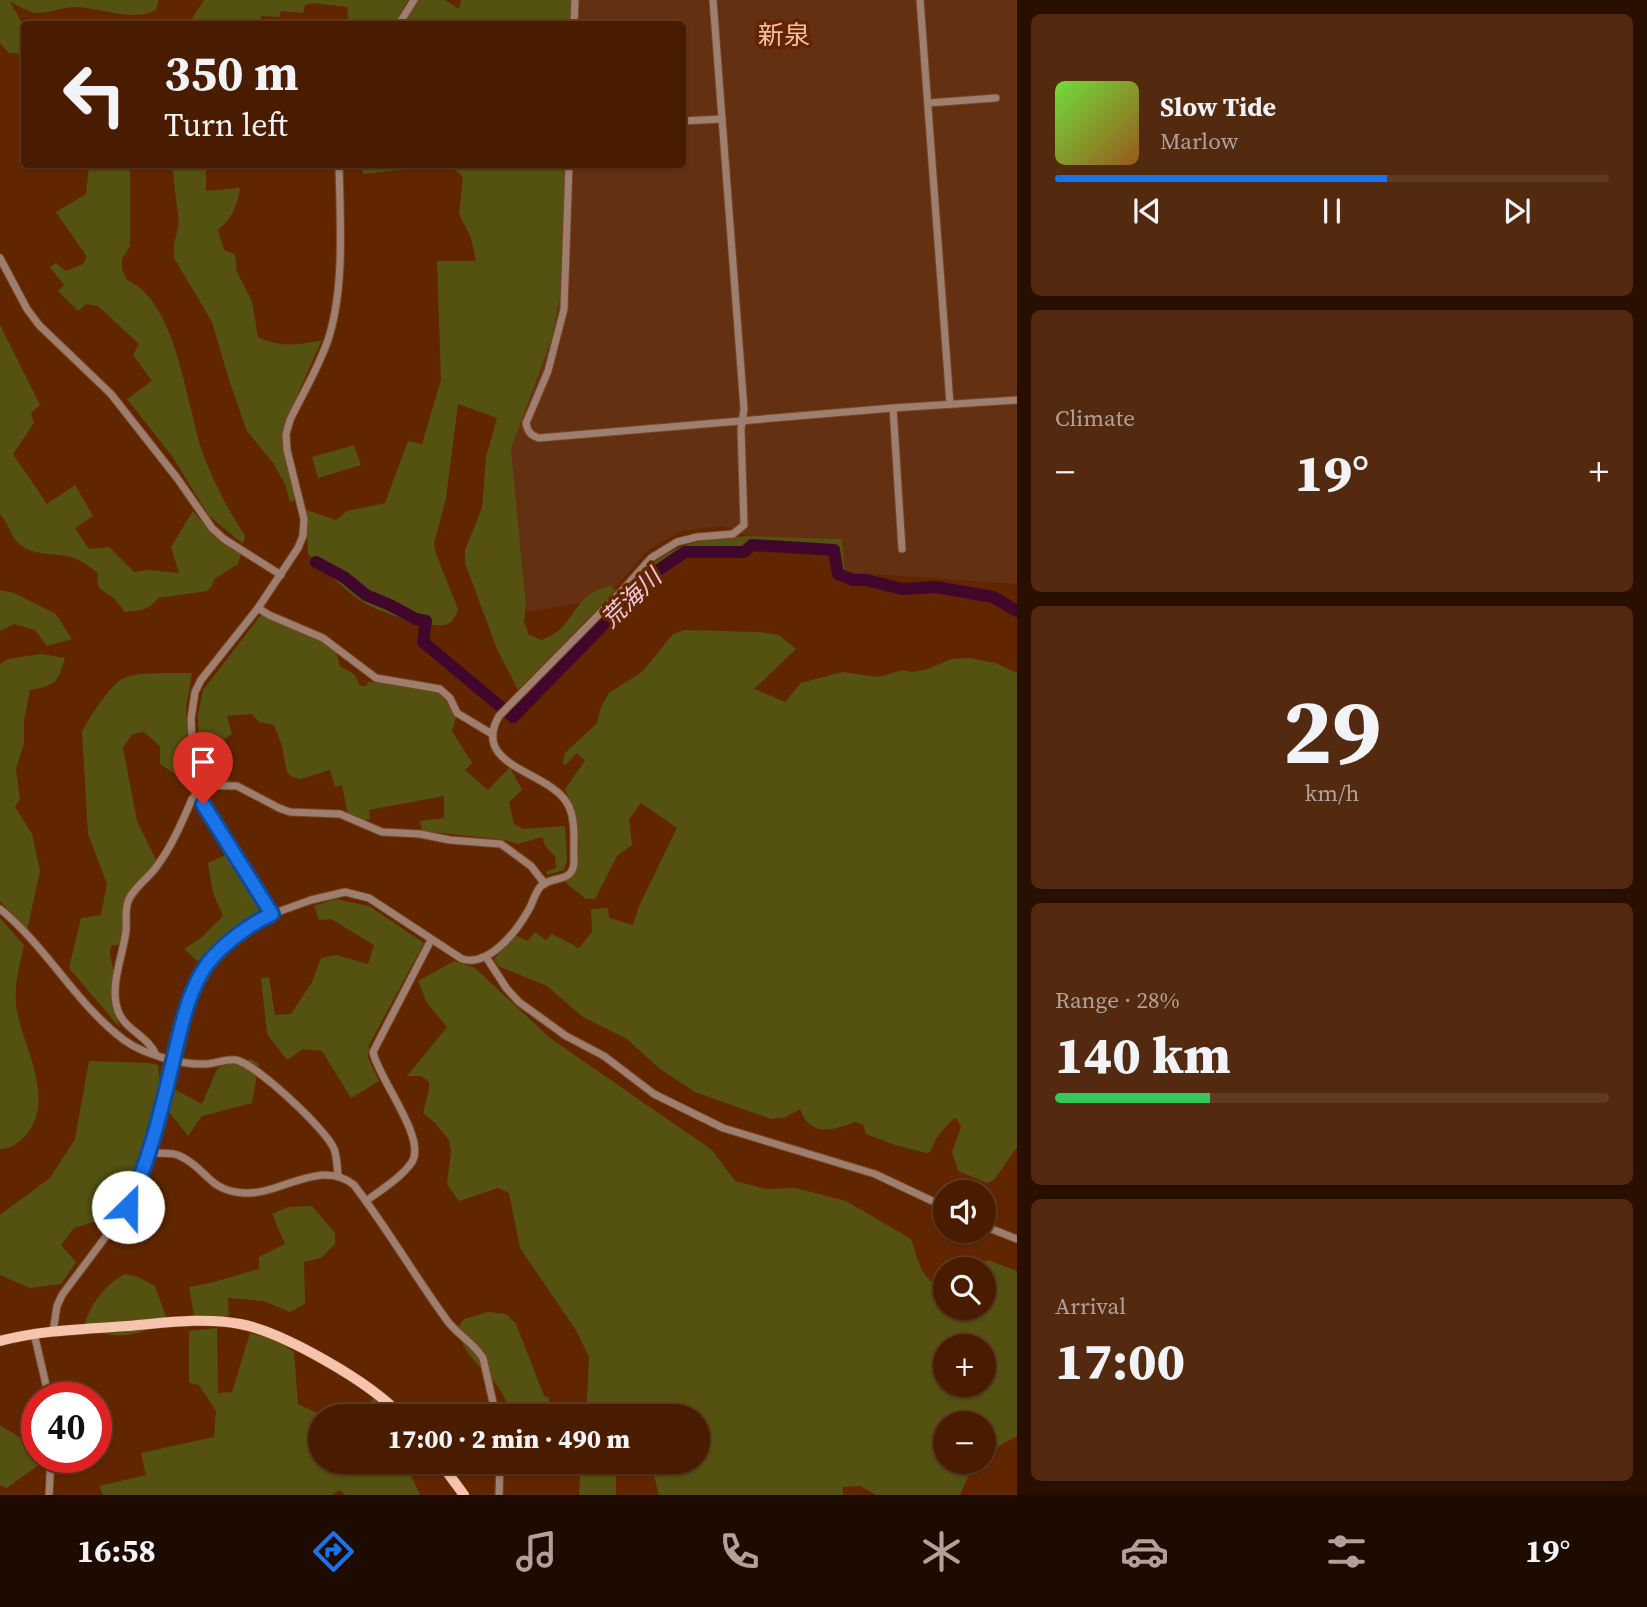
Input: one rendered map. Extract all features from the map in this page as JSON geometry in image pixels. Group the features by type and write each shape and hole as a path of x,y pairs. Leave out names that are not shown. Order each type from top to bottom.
{"main road":[{"path":"0,1341 53,1332 215,1321 241,1324 278,1335 305,1349 388,1404"},
{"path":"449,1474 464,1495"}],"street":[{"path":"402,21 414,0"},
{"path":"574,21 575,0"},
{"path":"53,1332 57,1306 62,1296 128,1207 148,1152 192,993 208,964 230,942 272,914 311,900 345,892 369,898 431,940 470,961 486,957 511,934 524,918 540,888 566,877 573,869 572,820 569,806 557,790 520,770 498,751 492,741 492,734 499,716 651,558 667,547 688,539 733,534 741,528 745,520 741,429 743,420 713,0"},
{"path":"920,0 950,404"},
{"path":"928,103 996,98"},
{"path":"686,121 722,119"},
{"path":"272,914 197,789 191,719 195,692 201,680 258,608 298,548 303,536 303,519 287,450 286,434 329,336 336,300 340,243 339,168"},
{"path":"569,168 564,309 548,371 526,424 528,431 539,438 1017,400"},
{"path":"0,258 39,326 111,394 177,478 212,528 224,539 281,575"},
{"path":"893,408 902,549"},
{"path":"258,608 323,638 376,678 440,689 450,698 457,713 492,734"},
{"path":"197,789 237,786 290,812 340,814 382,832 501,844 531,866 545,884"},
{"path":"156,1056 116,1008 116,991 126,930 125,912 129,899 167,851 197,789"},
{"path":"0,909 103,1022 126,1042 156,1056 202,1064 236,1060 279,1088 326,1136 334,1149 338,1175"},
{"path":"366,1201 402,1172 414,1157 416,1147 373,1052 431,940"},
{"path":"486,957 519,1002 566,1036 604,1056 654,1094 723,1128 875,1174 933,1201"},
{"path":"148,1152 174,1153 193,1162 220,1188 244,1193 271,1189 306,1177 338,1175 354,1185 396,1242 448,1322 478,1350 483,1358 493,1404"},
{"path":"996,1231 1017,1239"},
{"path":"34,1334 45,1382"},
{"path":"48,1495 50,1473"},
{"path":"499,1495 500,1474"}],"shaded area":[{"path":"0,0 159,0 156,10 137,15 74,7 36,13 10,2 21,21 21,54 9,53 0,43"},
{"path":"204,0 408,0 396,21 349,21 347,7 313,3 305,5 303,13 281,11 280,17 261,16 260,21 192,21"},
{"path":"419,0 445,0 459,9 461,0 572,0 571,21 406,21"},
{"path":"571,0 1017,0 1017,584 845,572 842,539 747,536 722,526 681,531 648,550 605,599 527,612 511,449 552,338 560,296 565,168 686,168 686,21 570,21"},
{"path":"89,168 130,168 130,246 122,259 122,269 127,280 145,292 170,334 205,459 223,499 245,536 243,544 209,516 172,456 127,399 152,381 133,355 139,344 98,306 86,304 78,311 58,291 64,285 50,267 56,263 66,271 83,264 87,257 56,212 86,194"},
{"path":"172,168 206,168 206,191 240,188 233,211 218,230 224,250 235,254 237,272 252,301 258,337 275,343 290,344 322,340 284,424 282,446 295,500 290,502 285,484 273,463 247,431 212,322 174,258 179,224"},
{"path":"363,168 445,168 402,170 363,174"},
{"path":"453,168 565,168 560,296 552,338 511,449 526,605 524,622 529,635 542,640 552,635 591,593 610,586 616,590 518,690 497,649 465,563 465,550 482,508 486,457 497,418 458,404 446,498 434,544 458,609 450,623 421,623 373,607 351,594 308,554 306,510 336,520 347,511 385,503 408,441 422,444 441,380 437,261 476,261 471,238 459,214 463,177"},
{"path":"0,325 40,405 31,413 34,423 13,454 47,504 75,485 93,516 75,528 89,549 109,547 134,572 148,570 179,573 171,547 193,511 214,536 241,554 238,564 214,579 207,591 158,598 147,607 125,612 100,588 98,573 83,563 67,556 29,550 17,542 0,514"},
{"path":"354,445 361,465 318,478 312,457"},
{"path":"747,536 842,539 845,572 840,571 836,547 751,543 743,550 684,551 652,571 550,682 513,715 510,713 650,565 685,545"},
{"path":"0,590 14,593 56,614 72,639 47,646 35,630 14,624 0,631"},
{"path":"261,615 299,629 335,648 340,666 355,675 360,686 366,686 368,682 389,683 443,694 456,717 452,731 472,763 465,770 488,790 511,769 522,790 509,802 514,824 523,829 565,826 567,860 564,870 547,875 546,872 556,868 555,856 545,846 542,837 518,844 506,840 422,831 420,821 444,818 444,796 369,810 370,819 361,821 348,815 342,785 335,787 330,770 301,779 292,777 287,772 282,746 274,725 259,722 252,714 227,716 232,734 213,748 210,774 230,780 229,783 204,782 199,777 198,714 203,690"},
{"path":"685,630 779,635 796,649 754,689 785,702 801,683 842,672 878,677 902,670 925,670 952,659 970,658 996,663 1017,673 1017,1147 994,1180 980,1180 958,1171 952,1152 961,1127 957,1119 954,1118 937,1137 930,1152 926,1153 866,1134 863,1124 855,1122 838,1128 815,1128 804,1118 800,1109 786,1117 771,1119 695,1092 660,1069 627,1039 583,1017 547,986 498,966 494,959 515,935 528,941 535,932 546,940 552,934 579,948 592,932 591,909 608,908 609,918 633,925 639,906 677,828 641,803 629,819 632,845 617,856 595,899 586,899 565,882 577,864 578,838 565,789 585,761 577,753 565,765 563,763 565,753 597,723 601,707 609,693 642,672 673,634"},
{"path":"41,654 65,658 54,682 30,690 24,720 24,743 16,769 20,799 15,807 32,834 40,871 27,930 0,901 0,664 8,659"},
{"path":"192,673 186,708 190,774 178,776 160,764 160,746 144,732 132,734 123,748 137,821 159,866 131,904 123,944 111,946 115,1008 120,1028 69,968 81,918 101,915 107,884 88,834 82,732 106,695 122,679 138,674"},
{"path":"228,854 263,913 225,938 201,964 184,949 202,937 223,916 213,893 208,863"},
{"path":"335,899 369,906 424,943 369,1045 368,1058 379,1081 351,1098 322,1051 303,1049 287,1060 267,1034 261,978 269,977 275,1015 291,1014 312,982 321,958 336,955 368,964 374,945 331,919 319,920 314,906"},
{"path":"0,918 24,945 16,1004 38,1086 35,1119 27,1134 4,1149 0,1149"},
{"path":"454,961 475,968 550,1038 712,1150 735,1181 766,1189 795,1188 846,1201 911,1239 925,1275 933,1282 933,1320 996,1320 996,1263 1017,1271 1017,1436 996,1447 996,1411 933,1411 933,1474 969,1474 960,1495 876,1495 860,1486 843,1487 843,1495 659,1495 654,1474 710,1474 710,1404 587,1404 589,1357 576,1330 520,1248 509,1193 498,1188 459,1201 447,1184 451,1151 449,1140 423,1113 429,1082 421,1076 407,1076 447,1027 427,1003 418,981"},
{"path":"251,1059 259,1064 252,1103 202,1116 188,1136 166,1108 172,1088 202,1104 218,1067"},
{"path":"89,1061 158,1065 161,1094 132,1186 116,1188 103,1194 106,1218 74,1228 61,1245 76,1262 61,1284 30,1288 0,1275 0,1215 50,1178 75,1139"},
{"path":"312,1206 335,1233 335,1244 321,1258 304,1262 305,1304 290,1312 264,1301 228,1298 229,1316 194,1315 189,1287 259,1269 259,1257 285,1244 272,1214 288,1207"},
{"path":"126,1274 155,1286 166,1317 149,1329 126,1335 93,1329 85,1323 91,1309 106,1288"},
{"path":"488,1312 506,1314 516,1324 544,1396 549,1398 549,1404 507,1404 501,1391 464,1346 457,1328 464,1319"},
{"path":"217,1328 218,1393 232,1392 250,1333 275,1339 294,1352 298,1404 308,1409 308,1474 410,1474 420,1495 345,1495 340,1490 332,1495 103,1495 99,1486 146,1475 141,1453 214,1437 216,1411 199,1385 189,1383 189,1331"},
{"path":"374,1398 381,1404 368,1404"},
{"path":"0,1425 21,1439 21,1473 28,1473 7,1488 0,1485"},
{"path":"580,1474 615,1474 616,1495 579,1495"}],"waterway":[{"name":"荒海川","path":"316,562 344,577 366,595 416,619 426,621 423,642 513,717 654,573 685,552 744,552 752,545 834,550 838,574 853,580 866,580 902,589 936,587 993,597 1017,611"}],"district":[{"name":"新泉","path":"784,35"}],"route":[{"path":"128,1207 142,1175 192,993 214,956 250,927 272,914 203,804"}]}
